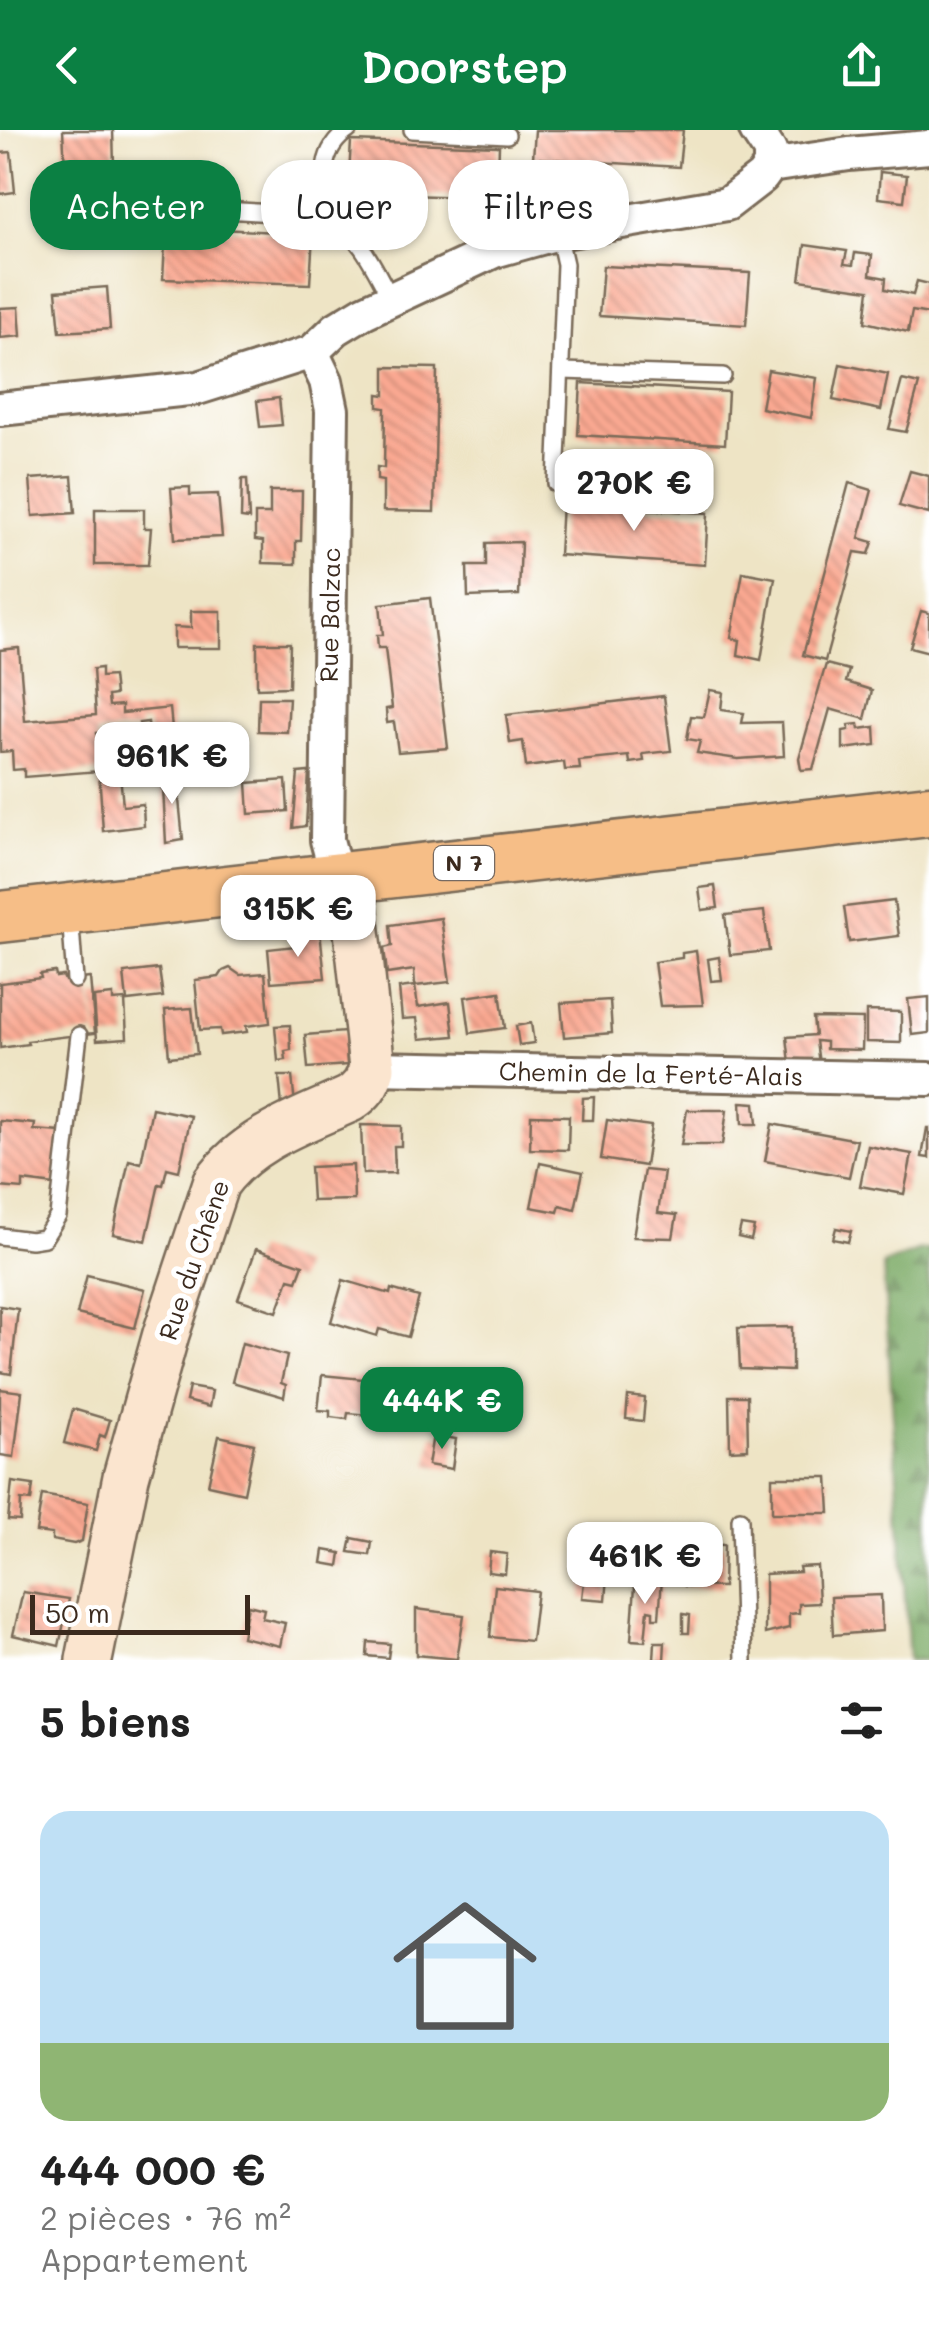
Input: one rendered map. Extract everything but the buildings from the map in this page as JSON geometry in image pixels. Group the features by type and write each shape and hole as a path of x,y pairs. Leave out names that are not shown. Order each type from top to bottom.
{"main road":[{"name":"N 7","path":"0,916 929,811"}],"street":[{"path":"629,222 727,204 770,166 770,151 756,130"},
{"path":"770,166 929,147"},
{"path":"0,410 198,388 312,352 336,329 494,250"},
{"name":"Rue Balzac","path":"312,352 326,381 332,410 327,840 334,870 342,877"},
{"path":"342,877 352,894 356,913 372,1068"},
{"name":"Chemin de la Ferté-Alais","path":"372,1068 929,1079"},
{"name":"Rue du Chêne","path":"89,1660 126,1478 166,1334 216,1182 262,1140 361,1092 372,1068"}],"lane":[{"path":"325,160 339,137 350,130"},
{"path":"412,130 508,136"},
{"path":"364,250 391,299"},
{"path":"562,250 565,264 556,484 700,492"},
{"path":"562,371 723,376"},
{"path":"70,908 76,980"},
{"path":"0,1236 44,1238 58,1216 78,1035"},
{"path":"740,1519 744,1660"}],"green space":[{"path":"929,1250 929,1660 909,1660 883,1264"}]}
